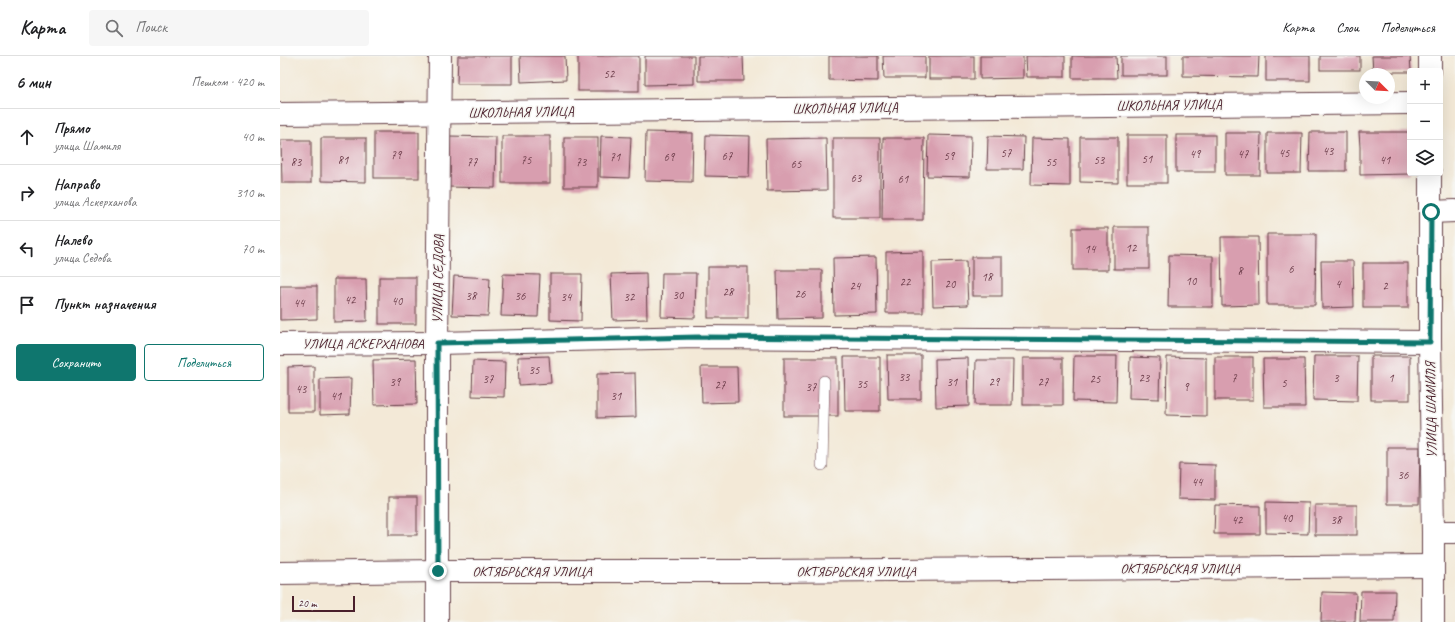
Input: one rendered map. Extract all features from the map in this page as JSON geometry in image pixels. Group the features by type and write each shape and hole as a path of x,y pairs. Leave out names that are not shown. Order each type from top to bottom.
{"street":[{"name":"УЛИЦА СЕДОВА","path":"437,622 437,343 440,56"},
{"path":"1430,56 1430,68"},
{"name":"ШКОЛЬНАЯ УЛИЦА","path":"280,114 1407,103"},
{"name":"УЛИЦА ШАМИЛЯ","path":"1430,176 1433,622"},
{"path":"1431,212 1455,211"},
{"name":"УЛИЦА АСКЕРХАНОВА","path":"280,344 437,343 698,337 1430,342"},
{"path":"1433,532 1455,532"},
{"name":"ОКТЯБРЬСКАЯ УЛИЦА","path":"280,573 1433,566"}],"lane":[{"path":"822,465 824,381"}],"building":[{"path":"458,56 512,56 512,84 457,84"},
{"path":"520,56 565,56 566,80 521,82"},
{"path":"578,56 639,56 639,91 578,91"},
{"path":"645,56 694,56 694,84 645,85"},
{"path":"698,56 743,56 744,81 698,81"},
{"path":"829,56 878,56 878,81 829,80"},
{"path":"883,56 925,56 925,78 884,78"},
{"path":"929,56 974,56 974,79 929,79"},
{"path":"980,56 1023,56 1023,78 980,79"},
{"path":"1026,56 1065,56 1065,77 1027,77"},
{"path":"1072,56 1116,56 1117,78 1072,78"},
{"path":"1121,56 1167,56 1167,75 1121,75"},
{"path":"1183,56 1259,56 1258,77 1183,76"},
{"path":"1266,56 1310,56 1310,81 1266,81"},
{"path":"1320,56 1360,56 1359,70 1320,70"},
{"path":"1372,56 1410,56 1411,68 1407,68 1407,72 1395,72 1395,68 1373,68"},
{"path":"374,132 419,132 419,178 374,178"},
{"path":"646,132 693,133 692,182 645,181"},
{"path":"1310,132 1346,132 1346,171 1309,171"},
{"path":"1359,132 1407,132 1407,174 1360,175"},
{"path":"1225,133 1261,133 1260,175 1225,175"},
{"path":"1267,133 1302,133 1301,173 1267,173"},
{"path":"706,135 750,136 749,177 705,176"},
{"path":"928,135 971,136 970,177 927,176"},
{"path":"1127,135 1167,135 1167,183 1127,183"},
{"path":"1176,135 1215,135 1215,172 1176,172"},
{"path":"449,136 496,137 495,188 448,187"},
{"path":"502,136 550,136 550,183 502,183"},
{"path":"601,136 631,137 629,178 600,177"},
{"path":"988,136 1024,137 1023,169 987,169"},
{"path":"564,137 598,137 598,187 564,187"},
{"path":"1080,137 1118,137 1118,183 1080,182"},
{"path":"321,138 366,138 366,182 321,181"},
{"path":"826,138 827,190 767,191 766,139"},
{"path":"833,138 880,138 880,218 833,218"},
{"path":"883,138 924,138 923,220 882,220"},
{"path":"1032,138 1070,139 1070,186 1031,185"},
{"path":"281,140 311,140 311,183 282,183"},
{"path":"1114,227 1149,227 1149,269 1114,269"},
{"path":"1073,228 1108,228 1108,270 1073,270"},
{"path":"1267,234 1316,234 1315,305 1267,305"},
{"path":"1221,237 1258,237 1259,305 1222,306"},
{"path":"923,251 923,313 886,313 886,252"},
{"path":"1169,255 1213,256 1213,307 1168,307"},
{"path":"876,257 877,314 834,315 833,258"},
{"path":"972,257 1002,257 1002,296 972,296"},
{"path":"966,261 968,305 933,306 932,262"},
{"path":"1321,261 1353,261 1354,307 1322,308"},
{"path":"1363,263 1408,263 1408,308 1363,308"},
{"path":"708,267 748,267 748,318 708,318"},
{"path":"777,270 822,270 822,318 778,319"},
{"path":"646,273 647,319 613,320 611,274"},
{"path":"662,273 696,273 695,318 661,317"},
{"path":"503,274 540,275 538,317 501,316"},
{"path":"550,274 582,274 581,321 550,320"},
{"path":"454,276 490,278 488,316 452,315"},
{"path":"379,277 416,277 416,324 379,324"},
{"path":"334,279 366,279 367,321 334,322"},
{"path":"280,286 317,286 317,319 280,320"},
{"path":"887,355 921,355 921,399 888,399"},
{"path":"549,356 551,383 519,385 518,357"},
{"path":"1074,356 1117,356 1116,402 1073,401"},
{"path":"1314,356 1358,356 1357,401 1313,400"},
{"path":"1371,356 1410,356 1410,400 1371,400"},
{"path":"844,357 880,357 880,411 845,411"},
{"path":"1130,357 1160,358 1159,399 1129,398"},
{"path":"1167,357 1206,358 1206,416 1166,415"},
{"path":"1215,357 1253,357 1253,400 1215,400"},
{"path":"784,358 838,358 838,416 784,416"},
{"path":"968,358 969,406 936,407 935,359"},
{"path":"1023,358 1063,358 1063,405 1023,405"},
{"path":"416,359 417,404 374,405 373,360"},
{"path":"1263,359 1304,359 1305,407 1264,407"},
{"path":"976,360 1013,360 1012,405 975,405"},
{"path":"473,361 505,362 504,397 472,396"},
{"path":"314,366 314,412 288,412 288,367"},
{"path":"701,367 737,367 738,402 702,403"},
{"path":"635,373 636,417 597,418 597,374"},
{"path":"351,378 350,414 320,415 320,379"},
{"path":"1387,447 1420,447 1419,504 1387,504"},
{"path":"1179,464 1215,465 1215,500 1178,499"},
{"path":"389,497 417,497 417,535 389,535"},
{"path":"1266,502 1309,503 1308,534 1266,533"},
{"path":"1215,505 1260,506 1260,534 1214,534"},
{"path":"1315,505 1357,505 1357,535 1315,535"},
{"path":"1361,591 1395,591 1394,622 1360,622"},
{"path":"1322,592 1356,593 1355,622 1321,622"}],"route":[{"path":"438,571 437,343 698,337 1430,342 1431,212"}]}
